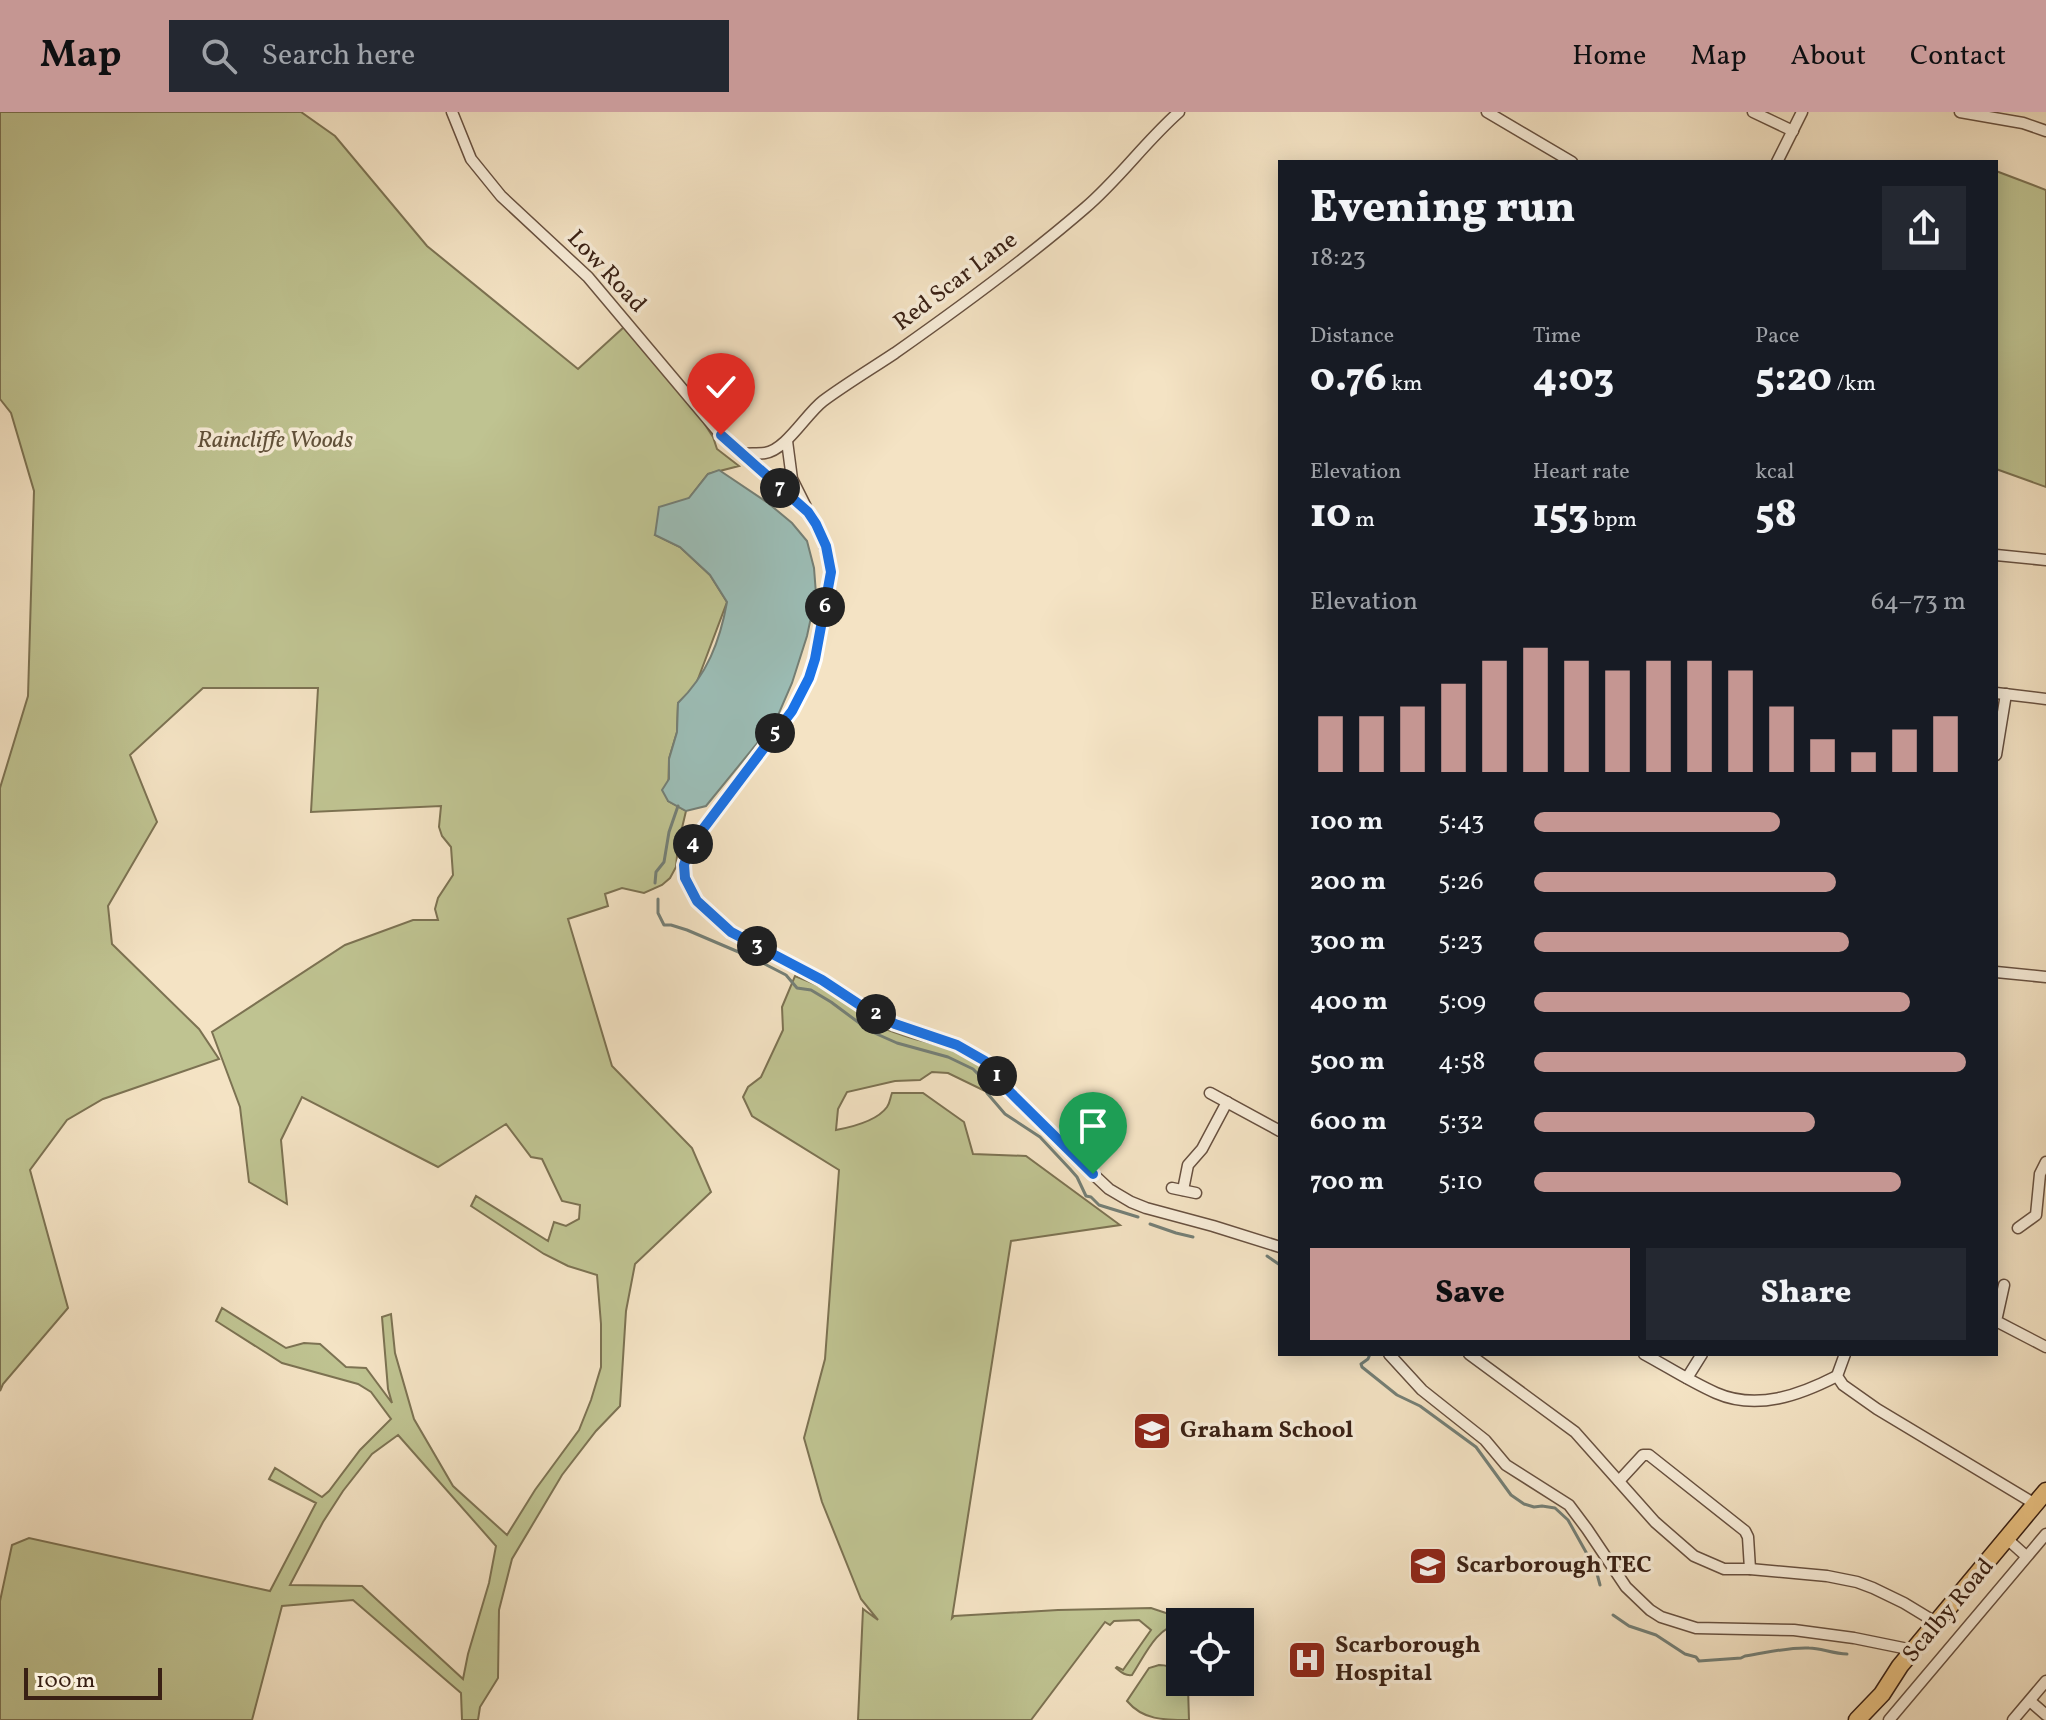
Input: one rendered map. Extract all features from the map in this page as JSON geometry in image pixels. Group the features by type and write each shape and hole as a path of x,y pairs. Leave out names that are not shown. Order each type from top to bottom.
{"highway":[{"name":"Scalby Road","path":"1857,1720 1882,1694 1913,1650 2046,1491"},
{"name":"Scalby Road","path":"1843,1720 1901,1665"}],"street":[{"name":"Low Road","path":"452,112 471,159 501,196 588,277 721,435 808,512"},
{"name":"Red Scar Lane","path":"787,441 821,402 946,316 1084,209 1179,112"},
{"path":"1487,112 1569,160"},
{"path":"1753,112 1793,131"},
{"path":"1778,160 1802,112"},
{"path":"1960,112 2023,123 2046,131"},
{"path":"741,454 768,453 787,441 792,479 826,546 831,572 809,678 792,711 688,853 684,865 685,878 697,901 731,932 822,980 869,1011 895,1024 957,1045 985,1061 1008,1090 1109,1189 1131,1202 1278,1246"},
{"path":"1998,555 2046,560"},
{"path":"1998,731 2001,694 2046,699"},
{"path":"1998,972 2046,977"},
{"path":"1210,1093 1278,1130"},
{"path":"1196,1193 1177,1189 1188,1165 1202,1149 1227,1102"},
{"path":"2018,1228 2036,1215 2040,1174 2046,1162"},
{"path":"1998,1312 2004,1285"},
{"path":"1998,1322 2046,1347"},
{"path":"1391,1356 1422,1390 1485,1440 1506,1465 1569,1505 1626,1587 1661,1617 1696,1628 1794,1630 1913,1650"},
{"path":"1472,1356 1575,1432 1655,1522 1694,1556 1724,1569 1827,1576 1857,1582 1894,1598 1937,1623"},
{"path":"1648,1356 1718,1394 1752,1401 1778,1399 1837,1376 1844,1356"},
{"path":"1687,1378 1701,1356"},
{"path":"1837,1376 1843,1385 1877,1409 2035,1504"},
{"path":"1619,1481 1643,1455 1649,1455 1745,1531 1750,1569"},
{"name":"Scalby Road","path":"1889,1720 2046,1534"},
{"path":"2006,1538 2026,1556"},
{"path":"1878,1643 1901,1665"},
{"path":"2013,1720 2046,1681"},
{"path":"2030,1701 2046,1715"}],"green space":[{"name":"Raincliffe Woods","path":"0,112 301,112 335,136 427,246 578,369 624,327 695,409 717,449 739,466 708,474 655,535 680,547 710,575 727,602 695,687 678,703 677,732 669,759 668,801 686,811 676,867 662,885 644,893 622,888 605,894 608,906 568,919 612,1066 692,1148 711,1192 635,1264 626,1311 620,1406 562,1475 512,1559 499,1610 498,1678 480,1707 478,1720 462,1720 461,1693 353,1600 282,1606 252,1720 0,1720 0,1601 12,1545 29,1538 270,1591 316,1503 269,1479 275,1468 322,1497 360,1450 391,1419 371,1392 358,1384 282,1363 216,1321 222,1308 286,1348 304,1343 320,1344 346,1367 366,1368 392,1403 382,1317 391,1314 395,1353 414,1419 453,1486 507,1535 579,1430 601,1367 601,1324 597,1275 544,1254 471,1206 476,1196 548,1241 554,1222 566,1226 579,1219 580,1205 562,1201 542,1159 531,1157 506,1124 438,1167 302,1097 281,1140 287,1204 249,1182 240,1107 212,1032 345,945 413,920 438,920 435,909 438,898 453,875 451,847 439,827 441,806 311,812 318,688 203,688 130,755 157,822 108,906 112,944 199,1029 219,1059 103,1099 67,1120 30,1170 68,1308 0,1391 0,788 28,696 34,491 11,413 0,399","holes":["398,1435 496,1546 463,1679 362,1586 290,1585 343,1491 372,1454"]},
{"path":"1998,172 2046,190 2046,487 1998,470"},
{"path":"795,976 845,999 880,1026 953,1050 991,1076 987,1092 948,1073 932,1072 920,1080 895,1081 847,1092 838,1109 836,1130 871,1120 887,1107 892,1093 923,1093 964,1122 973,1154 1026,1156 1120,1225 1011,1241 952,1618 1058,1610 1151,1608 1166,1613 1166,1629 1130,1675 1116,1668 1123,1670 1151,1630 1139,1620 1114,1621 1110,1625 1105,1622 1031,1720 858,1720 863,1609 878,1620 861,1599 822,1502 804,1438 825,1359 839,1170 752,1116 743,1097 748,1087 761,1077 783,1030 782,1007"},
{"path":"1166,1666 1166,1696 1188,1696 1189,1720 1147,1715 1127,1701 1149,1668"}],"water":[{"path":"719,470 768,503 792,523 807,541 816,594 807,636 776,720 706,806 686,811 668,801 662,790 669,779 669,759 677,732 678,703 697,681 711,657 727,602 710,575 680,547 655,535 659,507 689,498 708,474"}],"waterway":[{"path":"655,883 656,872 664,862 669,832 678,806"},
{"path":"658,899 658,913 664,925 687,930 755,959 786,975 797,988 811,990 831,1002 870,1031 897,1043 948,1057 973,1069 987,1093 1005,1114 1040,1137 1077,1177 1086,1196 1099,1205 1138,1217"},
{"path":"1150,1224 1193,1237"},
{"path":"1267,1256 1278,1264"},
{"path":"1369,1356 1361,1364 1362,1367 1397,1395 1420,1406 1476,1447 1511,1495 1534,1507 1555,1508 1568,1520 1596,1570 1600,1585"},
{"path":"1613,1615 1629,1626 1656,1635 1699,1661 1801,1648 1847,1654"}],"place":[{"name":"Graham School","path":"1152,1431"},
{"name":"Scarborough TEC","path":"1428,1566"},
{"name":"Scarborough Hospital","path":"1307,1660"}],"route":[{"path":"721,435 808,512 822,535 831,572 809,678 792,711 688,853 684,865 685,878 697,901 731,932 822,980 869,1011 895,1024 957,1045 985,1061 1008,1090 1093,1174"}]}
